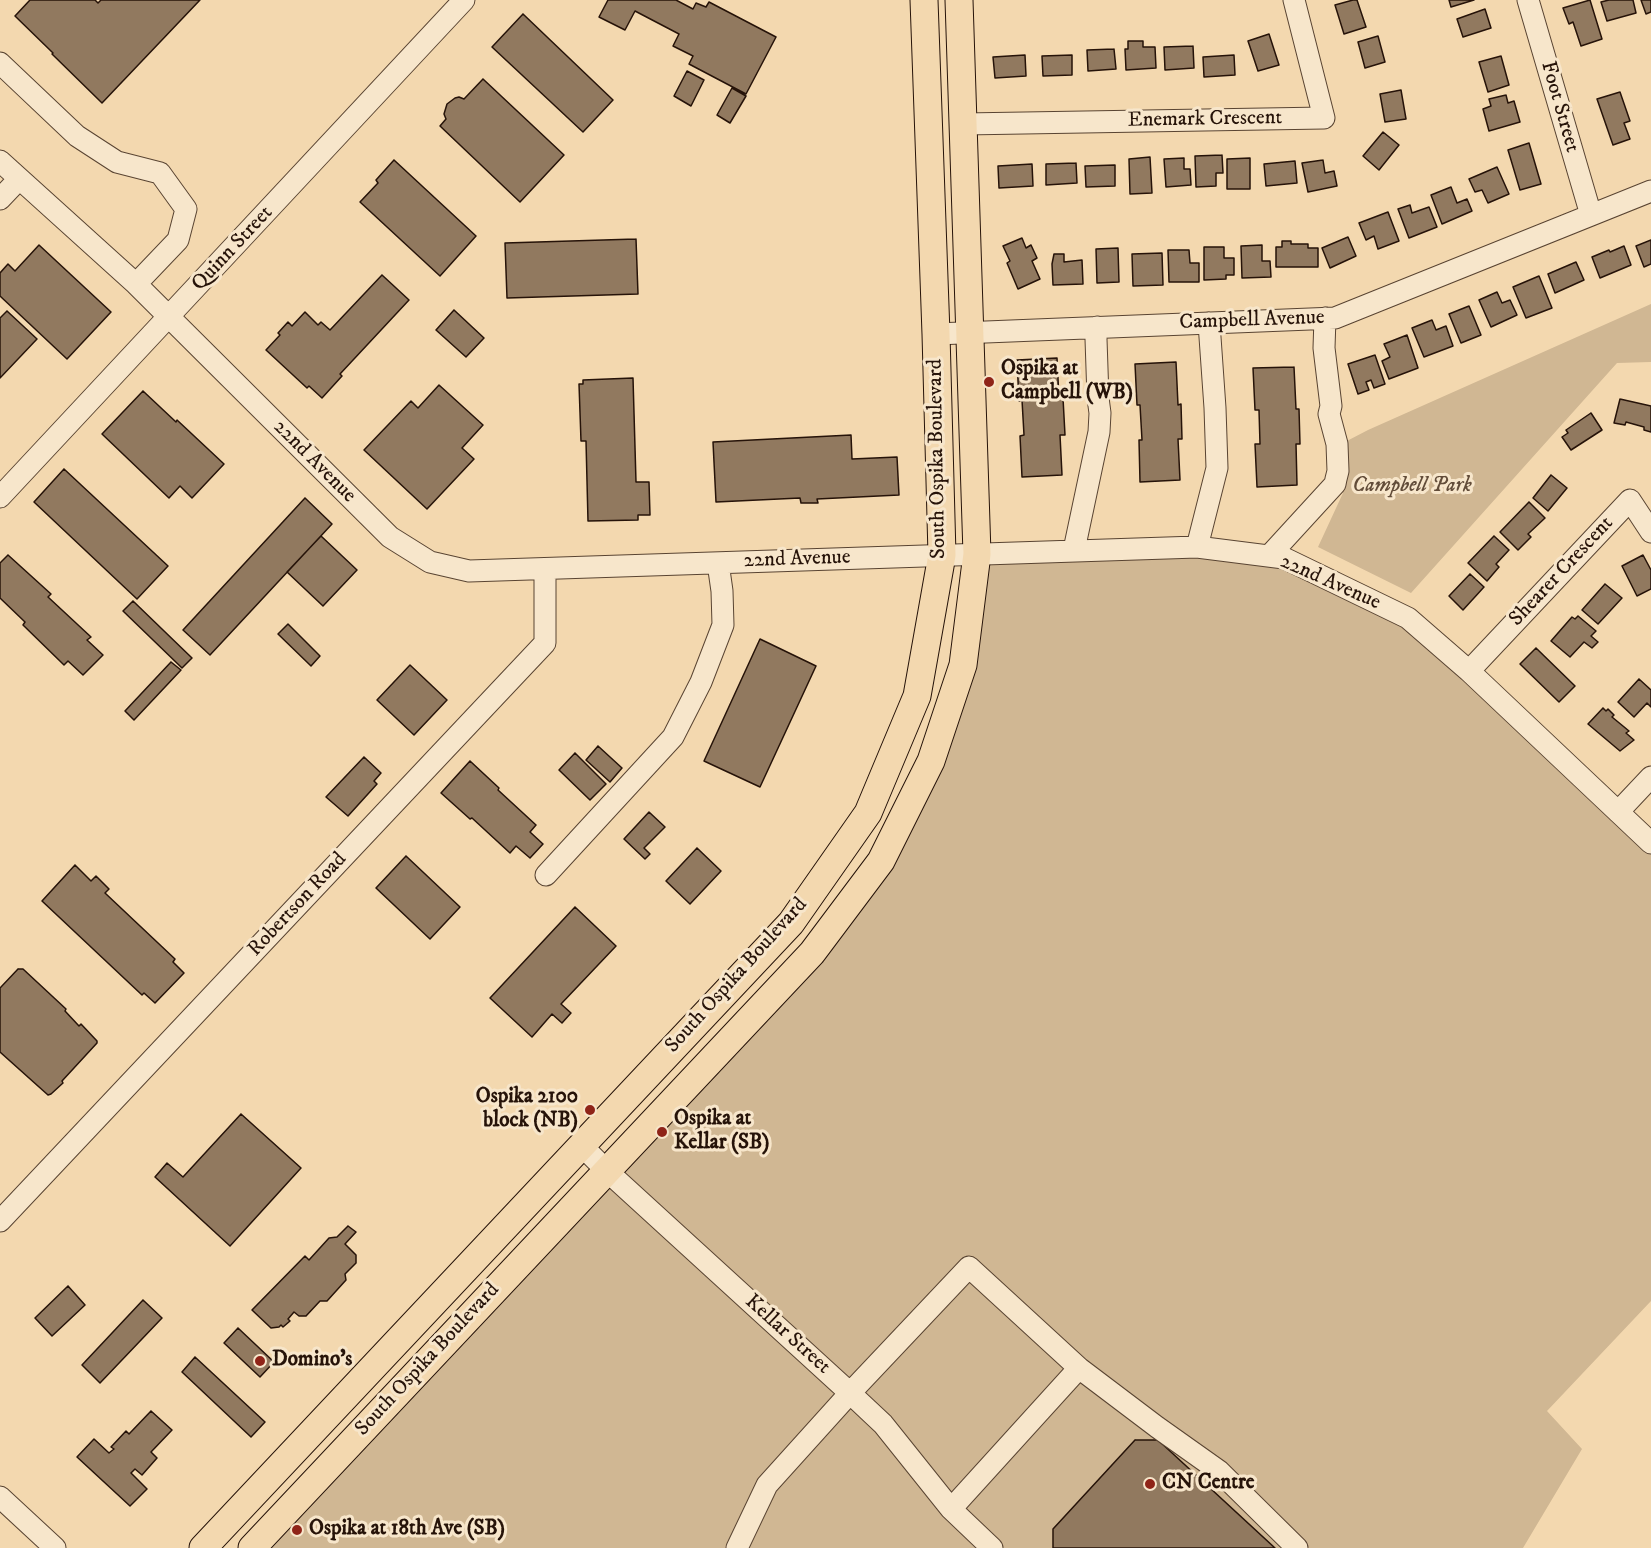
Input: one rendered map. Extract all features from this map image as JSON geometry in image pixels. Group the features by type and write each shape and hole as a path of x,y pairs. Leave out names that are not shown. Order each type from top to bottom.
{"main road":[{"name":"South Ospika Boulevard","path":"203,1548 791,923 868,813 917,696 942,555 924,0"},
{"name":"South Ospika Boulevard","path":"252,1548 812,953 881,861 931,761 963,665 977,554 959,0"}],"street":[{"name":"Quinn Street","path":"0,497 464,0"},
{"name":"Enemark Crescent","path":"964,124 1324,118 1294,0"},
{"name":"Foot Street","path":"1527,0 1591,215"},
{"path":"0,63 77,136 117,162 160,173 186,209 178,240 136,284"},
{"name":"22nd Avenue","path":"0,161 136,284 390,537 430,562 469,572 1197,547 1284,558 1408,618 1469,671 1651,843"},
{"path":"0,199 19,179"},
{"name":"Campbell Avenue","path":"936,334 1335,318 1651,191"},
{"path":"1269,556 1335,484 1338,471 1337,444 1329,414 1331,406 1324,348 1325,318"},
{"path":"1197,547 1217,468 1209,323"},
{"path":"1074,550 1099,432 1097,327"},
{"name":"Shearer Crescent","path":"1469,671 1630,500 1651,532"},
{"path":"546,875 673,737 701,682 723,625 718,563"},
{"name":"Robertson Road","path":"0,1221 545,643 545,569"},
{"path":"1618,812 1651,777"},
{"name":"Kellar Street","path":"581,1145 882,1424 951,1509 992,1548"},
{"path":"737,1548 767,1485 969,1267 1079,1368 1220,1471 1297,1548"},
{"path":"951,1509 1079,1368"},
{"path":"0,1497 55,1548"}],"green space":[{"name":"Campbell Park","path":"1651,304 1651,362 1617,363 1411,593 1318,547 1343,493 1343,443"},
{"path":"1234,547 1383,603 1651,842 1651,1301 1547,1411 1582,1449 1523,1548 255,1548 798,965 931,763 978,558"}],"building":[{"path":"30,0 95,0 98,3 101,0 200,0 102,103 15,16"},
{"path":"608,0 676,0 693,9 696,3 706,7 709,2 776,37 746,94 689,64 693,56 673,46 679,34 635,11 625,30 599,17"},
{"path":"1357,0 1366,27 1344,34 1335,5"},
{"path":"1449,0 1474,0 1451,7"},
{"path":"1590,0 1602,39 1581,46 1573,22 1569,24 1563,8"},
{"path":"1633,0 1636,13 1607,21 1601,2"},
{"path":"1641,0 1651,0 1651,12 1646,14"},
{"path":"1485,9 1491,28 1463,37 1457,19"},
{"path":"523,14 613,100 583,132 492,47"},
{"path":"1269,34 1279,65 1258,71 1248,41"},
{"path":"1378,36 1385,62 1365,68 1358,42"},
{"path":"1128,41 1143,41 1143,47 1155,47 1156,68 1126,70 1125,49 1128,49"},
{"path":"1193,46 1194,68 1165,70 1164,47"},
{"path":"1114,49 1116,69 1088,71 1087,50"},
{"path":"1025,55 1026,76 995,78 993,57"},
{"path":"1072,55 1072,75 1043,76 1042,56"},
{"path":"1234,55 1235,75 1204,77 1203,57"},
{"path":"1501,56 1509,85 1488,92 1479,62"},
{"path":"687,71 704,80 691,106 674,96"},
{"path":"483,79 564,155 520,202 440,126 446,119 444,114 447,104 455,98 464,99"},
{"path":"732,88 746,96 730,123 717,115"},
{"path":"1401,90 1406,119 1385,122 1380,94"},
{"path":"1620,92 1630,121 1624,123 1630,139 1613,145 1597,99"},
{"path":"1506,95 1508,103 1514,101 1520,122 1489,131 1483,109 1491,106 1489,99"},
{"path":"1383,132 1399,145 1379,170 1363,156"},
{"path":"1529,143 1541,184 1520,190 1508,150"},
{"path":"1222,155 1223,173 1216,173 1216,186 1196,187 1195,156"},
{"path":"1150,157 1152,193 1130,194 1129,159"},
{"path":"1184,158 1184,169 1190,169 1191,185 1166,187 1164,159"},
{"path":"1250,158 1250,189 1227,189 1227,159"},
{"path":"394,160 476,236 440,276 360,202 378,183 376,180"},
{"path":"1323,160 1325,173 1334,171 1337,186 1308,192 1302,163"},
{"path":"1295,161 1297,183 1266,186 1264,164"},
{"path":"1076,163 1077,183 1046,185 1046,164"},
{"path":"1032,164 1033,186 999,188 998,166"},
{"path":"1115,165 1115,186 1086,187 1085,166"},
{"path":"1497,167 1509,194 1488,203 1482,190 1475,192 1469,179"},
{"path":"1451,187 1457,203 1467,199 1472,211 1442,224 1431,195"},
{"path":"1410,205 1412,213 1429,207 1437,227 1409,238 1398,209"},
{"path":"1388,212 1399,241 1378,249 1374,236 1366,240 1359,223"},
{"path":"1348,237 1356,256 1330,268 1322,248"},
{"path":"1022,238 1026,248 1031,245 1037,258 1032,261 1040,279 1018,289 1007,263 1010,261 1003,246"},
{"path":"636,239 638,294 507,298 505,243"},
{"path":"1651,240 1651,264 1644,267 1636,246"},
{"path":"1282,241 1291,241 1291,244 1308,244 1308,248 1318,248 1318,267 1276,267 1276,247 1282,247"},
{"path":"39,245 111,312 67,359 0,296 0,273 8,264 15,271"},
{"path":"1262,245 1262,261 1270,261 1271,277 1242,278 1241,246"},
{"path":"1624,246 1631,265 1600,278 1592,257"},
{"path":"1204,247 1224,247 1224,258 1234,258 1234,275 1226,275 1226,279 1204,280"},
{"path":"1118,248 1119,282 1097,283 1096,249"},
{"path":"1168,250 1189,250 1190,263 1199,263 1199,282 1169,282"},
{"path":"1162,253 1163,285 1133,286 1132,254"},
{"path":"1054,254 1064,254 1064,262 1082,260 1083,284 1053,285"},
{"path":"1576,262 1584,280 1555,293 1548,274"},
{"path":"382,275 409,300 340,374 342,376 322,398 309,386 307,388 266,350 288,322 292,326 305,312 318,325 321,322 330,330"},
{"path":"1539,276 1552,308 1526,318 1513,287"},
{"path":"1497,292 1502,303 1510,300 1517,315 1491,327 1479,300"},
{"path":"1469,306 1481,335 1461,343 1449,314"},
{"path":"454,310 484,338 466,357 436,330"},
{"path":"7,311 37,339 0,378 0,318"},
{"path":"1432,320 1436,330 1446,326 1453,346 1424,357 1412,328"},
{"path":"1407,335 1418,368 1389,379 1382,361 1390,357 1384,344"},
{"path":"1375,355 1385,384 1374,388 1371,380 1366,382 1369,390 1358,394 1348,364"},
{"path":"1057,358 1059,399 1063,398 1065,435 1060,435 1062,475 1022,477 1020,436 1024,435 1022,400 1019,401 1017,360"},
{"path":"1176,362 1178,405 1181,404 1182,439 1178,439 1180,480 1140,482 1139,440 1142,440 1135,364"},
{"path":"1294,367 1300,444 1296,444 1297,485 1257,487 1255,444 1260,444 1259,410 1255,410 1253,368"},
{"path":"633,378 636,482 649,482 650,515 638,515 638,520 588,521 586,441 581,441 579,384 583,384 583,380"},
{"path":"439,385 483,425 462,448 474,459 427,509 364,450 411,401 418,408"},
{"path":"143,391 224,464 192,498 180,486 169,498 102,434"},
{"path":"1620,399 1651,406 1651,432 1644,430 1644,427 1626,422 1625,425 1614,423"},
{"path":"1591,413 1602,430 1571,450 1562,437 1568,433 1566,430"},
{"path":"851,435 852,459 897,457 899,495 817,499 818,503 801,503 800,498 716,502 713,442"},
{"path":"64,469 168,566 137,599 34,502"},
{"path":"1551,475 1567,488 1548,511 1533,498"},
{"path":"305,498 332,524 210,655 183,630"},
{"path":"1529,502 1545,518 1528,534 1531,537 1518,550 1500,532"},
{"path":"321,536 357,570 323,606 287,572"},
{"path":"1494,536 1509,550 1496,564 1499,567 1487,581 1468,563"},
{"path":"8,555 51,594 48,597 91,637 87,640 103,655 83,675 68,661 64,665 23,625 25,622 0,598 0,563"},
{"path":"1643,555 1651,570 1651,589 1637,596 1622,566"},
{"path":"1470,574 1484,587 1463,610 1449,596"},
{"path":"1605,584 1622,598 1598,624 1582,610"},
{"path":"133,601 192,658 182,668 123,611"},
{"path":"1578,616 1596,631 1591,636 1598,642 1592,648 1584,642 1570,657 1551,641 1572,617 1575,619"},
{"path":"288,624 320,656 311,666 278,634"},
{"path":"760,639 816,666 760,787 704,761"},
{"path":"1536,648 1575,686 1559,702 1520,664"},
{"path":"171,662 181,670 134,720 125,711"},
{"path":"410,665 447,700 414,735 377,700"},
{"path":"1639,679 1651,690 1651,707 1647,703 1634,717 1618,702"},
{"path":"1603,708 1606,711 1608,709 1614,715 1612,717 1629,731 1626,733 1634,740 1620,751 1588,724"},
{"path":"598,746 622,768 610,782 586,760"},
{"path":"575,753 606,784 590,800 559,770"},
{"path":"364,757 381,773 374,781 377,784 348,816 326,797"},
{"path":"470,761 536,825 530,832 543,844 530,858 516,846 510,853 441,793"},
{"path":"649,812 665,827 644,848 650,854 645,859 624,839"},
{"path":"697,848 721,871 690,904 666,881"},
{"path":"406,856 460,907 430,939 376,888"},
{"path":"75,865 91,881 96,876 109,889 105,893 175,959 173,962 184,973 155,1003 144,993 142,995 42,901"},
{"path":"575,907 616,946 561,1004 571,1013 562,1023 552,1014 532,1037 490,998"},
{"path":"18,969 23,969 66,1009 65,1011 79,1026 81,1024 97,1041 62,1081 63,1083 48,1095 0,1052 0,988"},
{"path":"241,1114 301,1168 230,1246 155,1177 167,1163 183,1177"},
{"path":"348,1226 356,1232 345,1244 356,1255 356,1263 345,1274 346,1280 327,1301 320,1301 306,1316 299,1316 294,1312 288,1319 290,1321 283,1327 281,1325 271,1328 252,1310 305,1256 309,1260 329,1238 337,1237"},
{"path":"68,1286 85,1305 52,1336 35,1318"},
{"path":"143,1300 162,1318 100,1383 82,1365"},
{"path":"238,1328 274,1362 260,1377 224,1343"},
{"path":"195,1357 265,1422 251,1437 182,1372"},
{"path":"151,1411 172,1430 151,1452 157,1458 142,1475 135,1469 131,1473 147,1489 130,1506 77,1457 94,1439 109,1453 114,1449 111,1447 126,1431 129,1434"},
{"name":"CN Centre","path":"1135,1440 1158,1440 1275,1548 1053,1548 1053,1529"}],"place":[{"name":"Ospika at Campbell (WB)","path":"989,382"},
{"name":"Ospika 2100 block (NB)","path":"590,1110"},
{"name":"Ospika at Kellar (SB)","path":"662,1132"},
{"name":"Domino's","path":"260,1361"},
{"name":"CN Centre","path":"1150,1484"},
{"name":"Ospika at 18th Ave (SB)","path":"297,1530"}]}
